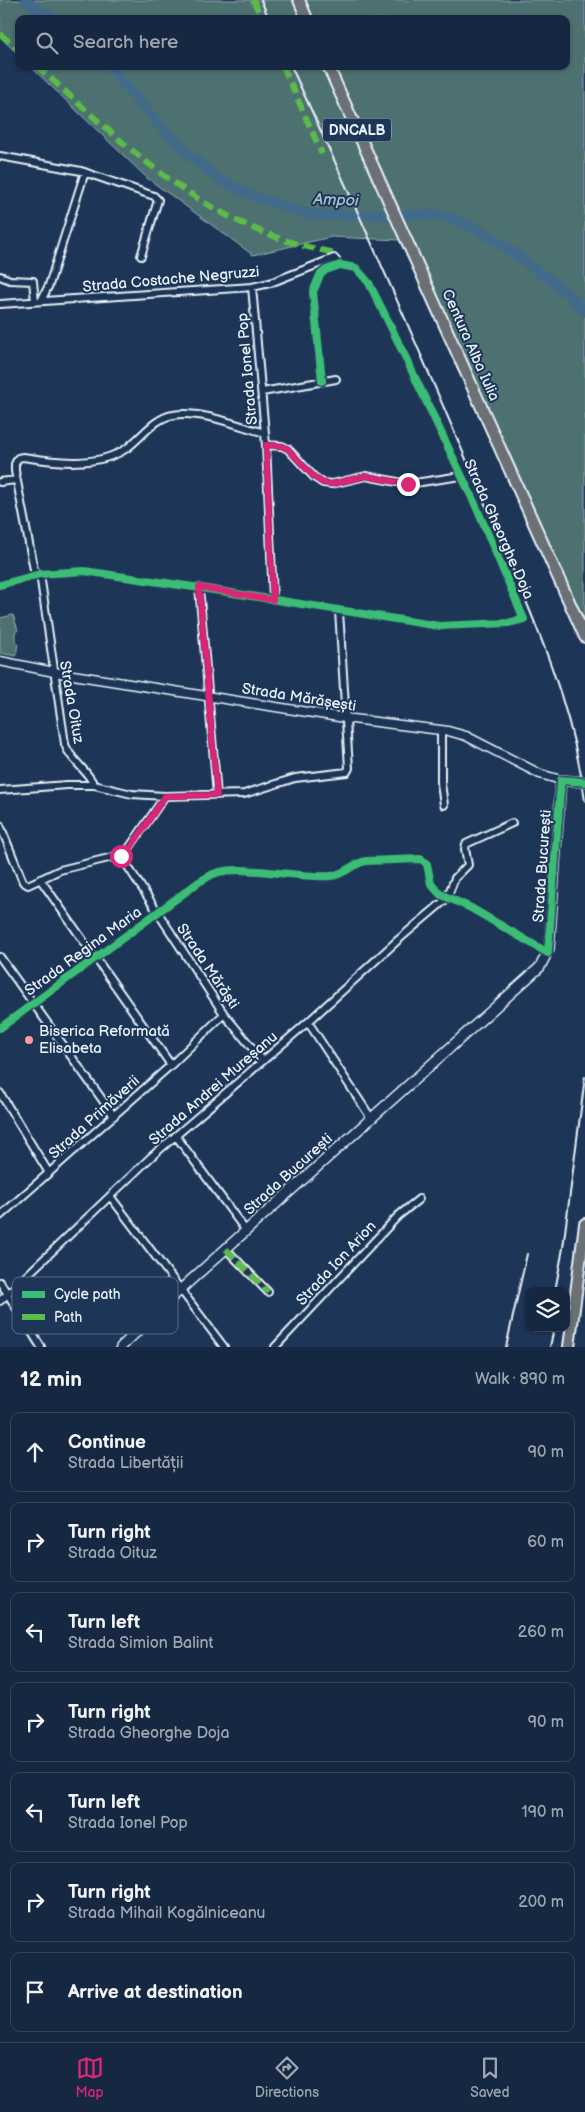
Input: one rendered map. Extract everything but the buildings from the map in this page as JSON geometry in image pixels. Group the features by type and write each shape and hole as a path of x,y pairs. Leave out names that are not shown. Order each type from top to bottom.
{"main road":[{"path":"299,0 305,15"},
{"name":"Centura Alba Iulia","path":"330,70 411,247 585,638"},
{"name":"Strada Mărășești","path":"561,780 585,782"},
{"name":"Strada București","path":"178,1292 535,973 548,953 561,780"},
{"path":"569,1347 585,1224"},
{"name":"Strada București","path":"121,1347 134,1334"}],"street":[{"path":"0,156 85,172 154,196 158,200 141,256"},
{"path":"38,302 48,286 85,172"},
{"name":"Strada Costache Negruzzi","path":"0,304 252,287 270,283 334,258 340,265"},
{"path":"322,381 313,292 320,275 326,270 340,265"},
{"name":"Strada Gheorghe Doja","path":"0,585 38,574 84,571 199,587 338,611 450,627 524,620 461,476 392,327 368,283 356,268 340,265"},
{"path":"0,276 10,280 33,281 38,302"},
{"name":"Strada Ionel Pop","path":"252,287 266,433 273,600"},
{"path":"262,392 336,379"},
{"path":"0,482 16,480 15,464 18,458 60,462 111,456 127,448 159,420 172,415 182,414 223,421 266,433"},
{"path":"266,445 282,446 288,449 314,477 323,483 332,484 366,476 408,484 461,476"},
{"name":"Strada Oituz","path":"16,480 38,574 67,750 84,768 94,785"},
{"path":"199,587 217,795"},
{"path":"0,790 43,785 94,785 132,794 165,796 217,795 251,793 283,781 349,771 338,611"},
{"name":"Strada Mărășești","path":"0,661 54,672 345,718 441,730 466,736 540,774 561,780"},
{"path":"441,730 441,783 444,805"},
{"path":"0,825 26,884 71,867 121,856 130,849 165,796"},
{"name":"Strada Andrei Mureșanu","path":"26,1277 176,1136 447,898 455,878 468,865 464,849 466,844 512,823"},
{"name":"Strada Mărăști","path":"121,856 224,1014 263,1061"},
{"name":"Strada Regina Maria","path":"0,1028 158,914 199,882 223,872 245,871 300,876 332,876 366,861 421,860 426,864 431,884 440,894 447,898"},
{"path":"40,879 171,1064"},
{"path":"447,898 471,908 548,953"},
{"path":"0,957 114,1116"},
{"name":"Strada Primăverii","path":"0,1216 114,1116 224,1014"},
{"path":"308,1022 371,1118"},
{"path":"0,1093 50,1173"},
{"path":"176,1136 246,1231"},
{"path":"110,1196 172,1277"},
{"name":"Strada Ion Arion","path":"275,1347 398,1216 419,1199"},
{"path":"226,1248 268,1292"},
{"path":"0,1282 12,1301"},
{"path":"178,1285 224,1347"},
{"name":"Strada Andrei Mureșanu","path":"0,1301 12,1290"},
{"path":"32,1334 40,1347"}],"green space":[{"path":"0,0 585,0 585,620 569,591 414,243 400,240 331,237 253,255 147,178 34,70 570,70 570,15 15,15 15,51 0,37"},
{"path":"13,615 18,630 15,632 15,640 18,643 16,656 0,653 0,618"}],"waterway":[{"name":"Ampoi","path":"25,0 47,15"},
{"name":"Ampoi","path":"112,70 160,126 190,156 216,177 248,194 311,215 439,215 454,219 481,231 506,247 565,291 585,312"}],"railway":[{"path":"261,0 267,15"},
{"path":"293,70 414,339 531,612 570,724 579,762 585,801"},
{"path":"556,1287 563,1248 585,1077"},
{"path":"506,1347 527,1254"},
{"path":"550,1347 553,1332"}],"marked path":[{"path":"253,0 260,15"},
{"path":"0,34 15,47"},
{"path":"41,70 137,154 206,204 244,224 285,240 330,252 334,258"},
{"path":"285,70 322,154"},
{"path":"226,1249 268,1292"}],"cycle path":[{"path":"0,585 40,574 84,571 439,626 508,623 524,619 475,504 391,327 369,283 356,268 340,265 326,270 320,275 313,292 322,381"},
{"path":"0,1028 199,882 214,874 228,871 241,870 303,876 331,876 340,874 366,861 421,859 427,864 431,884 440,894 471,908 548,953 561,780 585,782"}],"place":[{"name":"Biserica Reformată Elisabeta","path":"29,1040"}],"route":[{"path":"121,856 130,849 165,796 217,795 199,587 273,600 266,445 277,445 288,449 314,477 323,483 332,484 366,476 408,484"}]}
